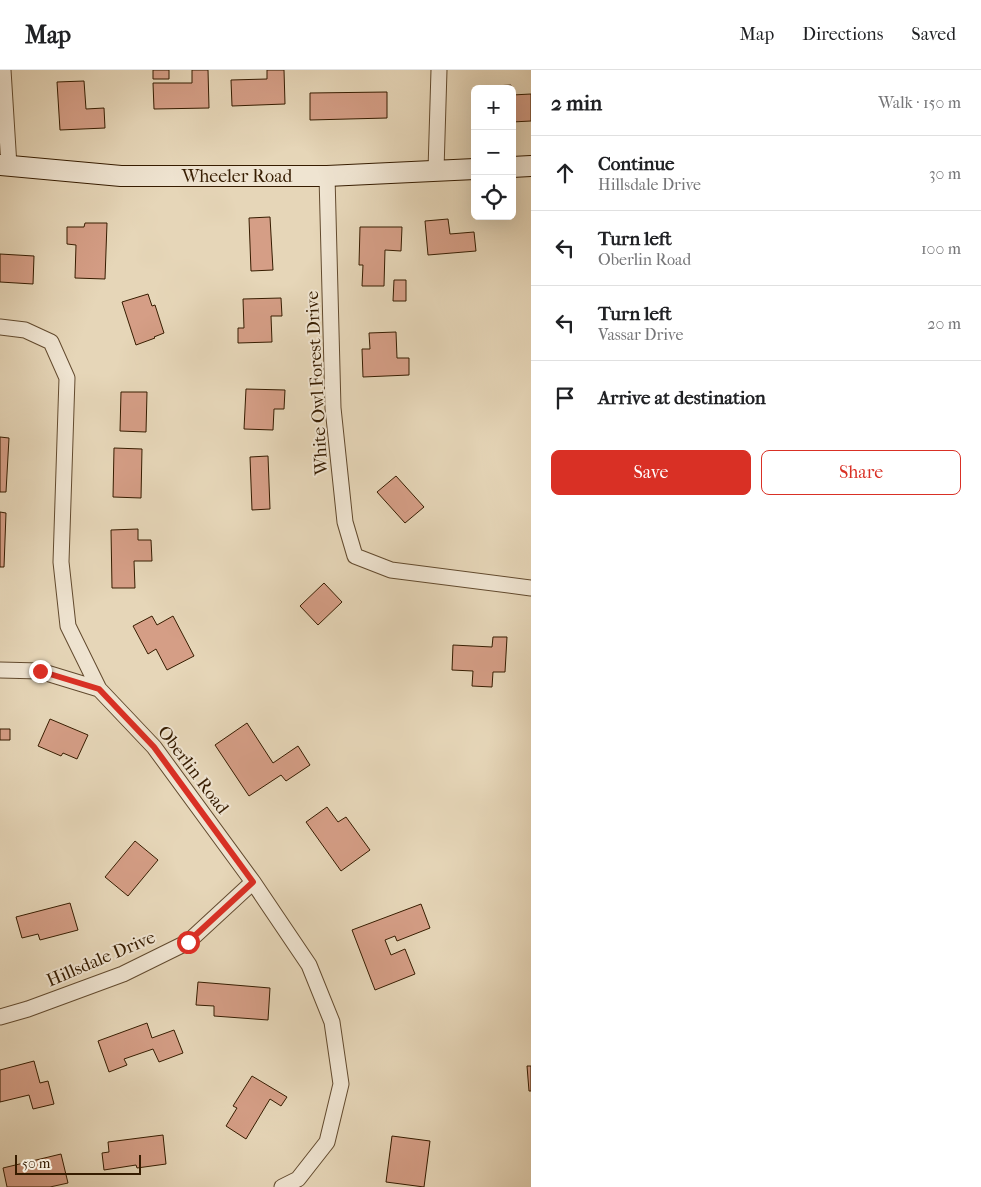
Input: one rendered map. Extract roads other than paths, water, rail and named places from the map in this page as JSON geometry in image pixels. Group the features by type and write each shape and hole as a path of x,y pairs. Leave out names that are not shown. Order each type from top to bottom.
{"street":[{"path":"3,70 4,166"},
{"path":"436,170 439,70"},
{"name":"Wheeler Road","path":"4,166 122,176 327,176 471,169"},
{"path":"516,167 531,166"},
{"name":"White Owl Forest Drive","path":"327,176 333,408 345,522 355,556 392,570 531,588"},
{"name":"Oberlin Road","path":"0,327 25,330 51,342 67,378 61,562 68,626 99,689 154,747 253,882 309,965 332,1022 341,1084 327,1142 298,1179 282,1187"},
{"path":"0,670 40,671 99,689"},
{"name":"Hillsdale Drive","path":"0,1017 28,1009 123,974 188,942 253,882"}]}
